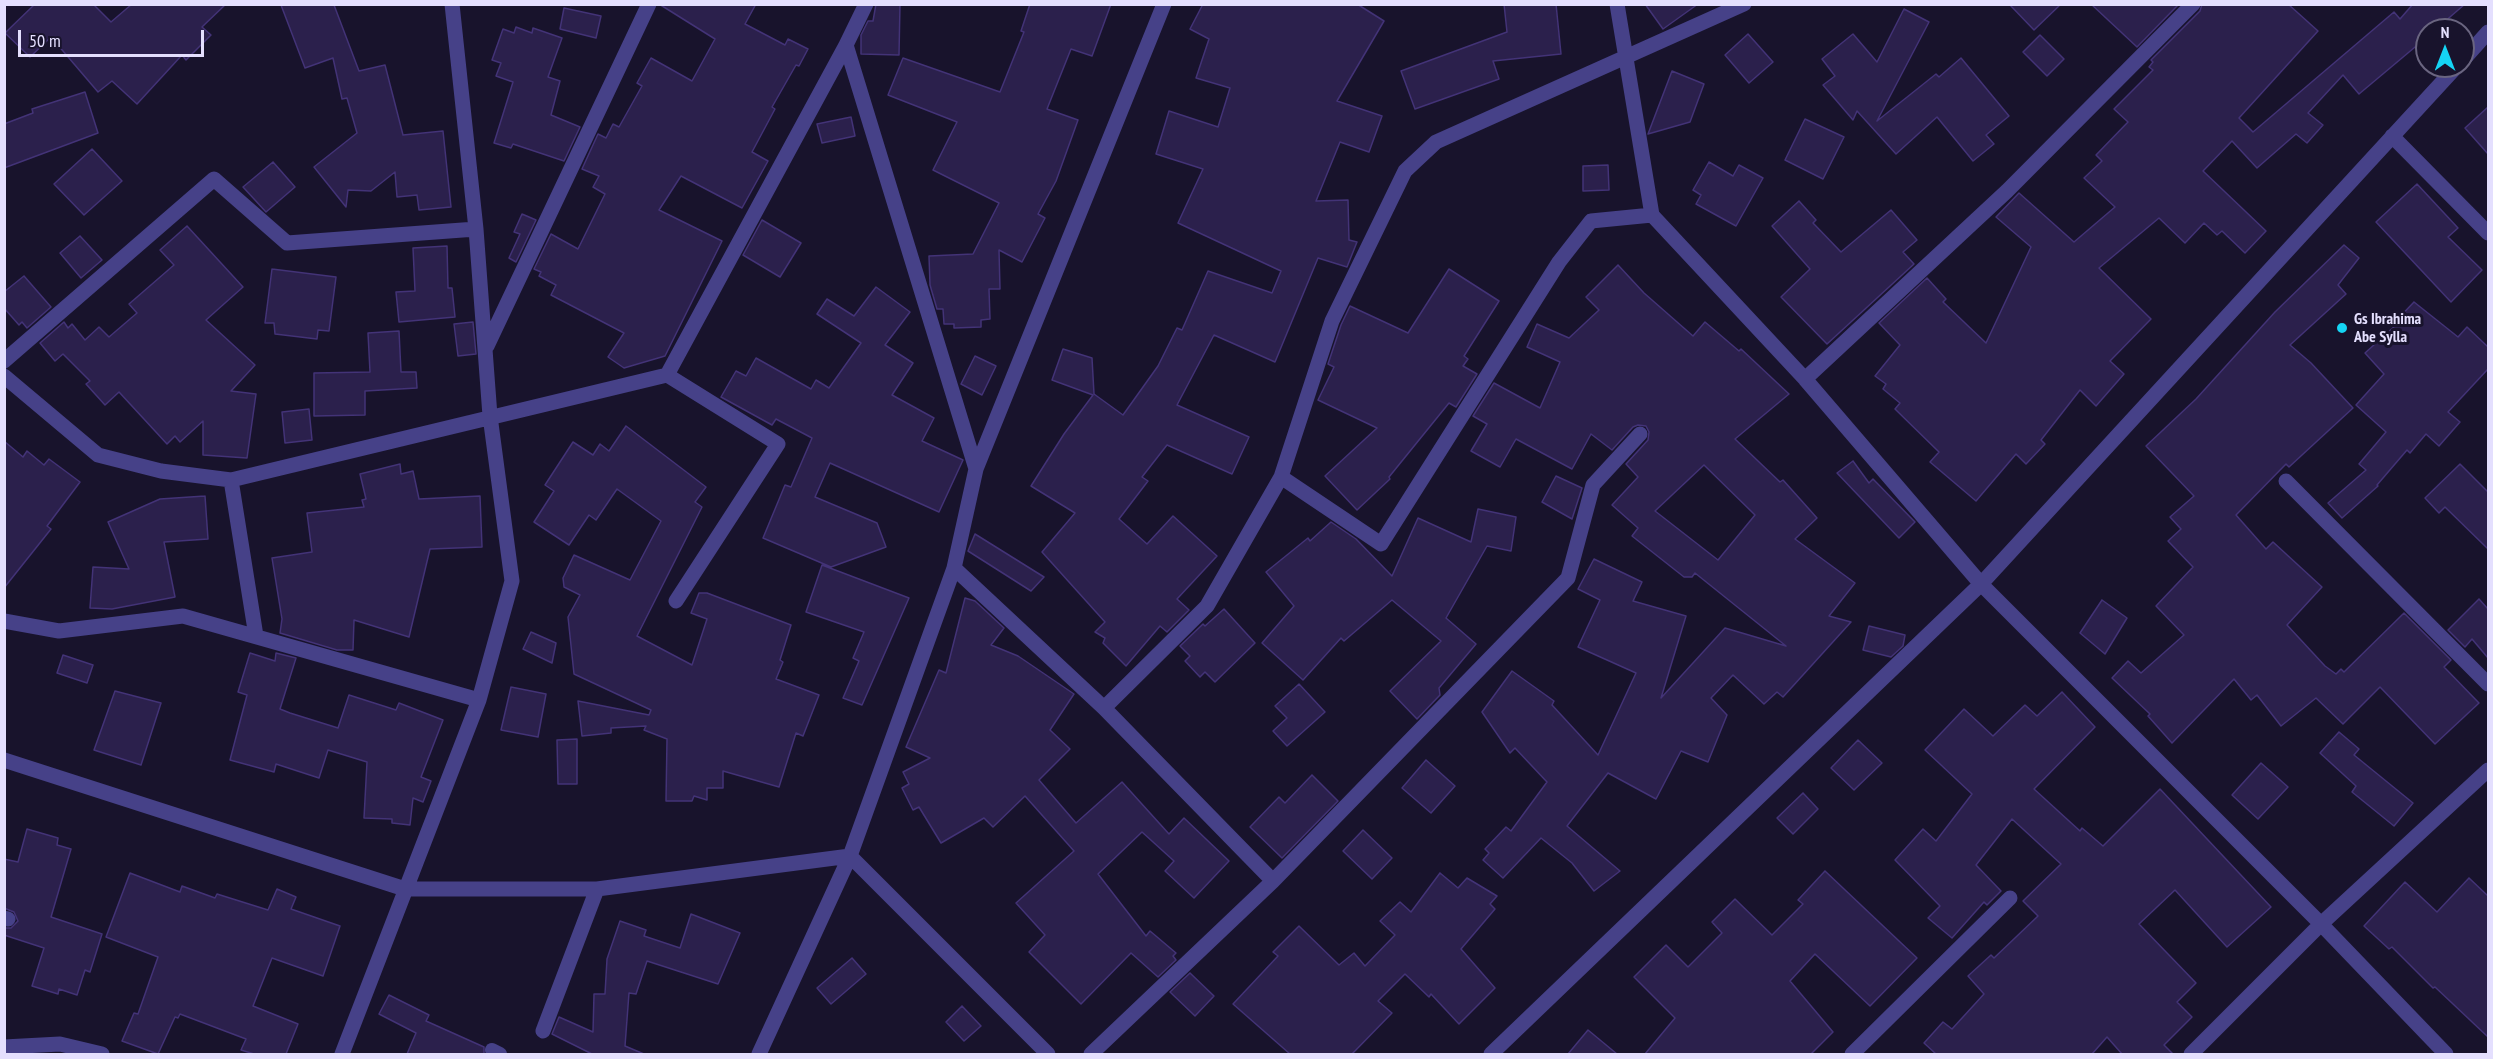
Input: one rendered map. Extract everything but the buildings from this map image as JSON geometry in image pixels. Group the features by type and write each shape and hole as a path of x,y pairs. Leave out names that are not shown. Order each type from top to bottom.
{"street":[{"path":"342,1054 479,700 512,582 490,416 476,229 452,4"},
{"path":"485,349 649,4"},
{"path":"667,375 866,4"},
{"path":"759,1054 850,856 954,568 976,469 1164,4"},
{"path":"1617,4 1652,215 1805,379 1981,584 2321,924 2446,1054"},
{"path":"1104,708 1206,606 1281,477 1332,321 1404,171 1436,142 1744,4"},
{"path":"1805,379 2007,191 2193,4"},
{"path":"2475,47 2488,32"},
{"path":"846,45 976,469"},
{"path":"1491,1054 1981,584 2446,78"},
{"path":"2392,136 2488,233"},
{"path":"4,361 214,179 287,243 476,229"},
{"path":"1281,477 1381,544 1558,262 1591,221 1652,215"},
{"path":"4,376 98,455 161,471 231,480 667,375 778,444 676,601"},
{"path":"1092,1054 1272,881 1568,578 1593,485 1640,434"},
{"path":"231,480 256,636"},
{"path":"2286,481 2488,684"},
{"path":"954,568 1104,708 1272,881"},
{"path":"4,621 59,631 183,616 479,700"},
{"path":"4,760 405,889 597,889 850,856"},
{"path":"2191,1054 2321,924 2488,770"},
{"path":"850,856 1048,1054"},
{"path":"543,1032 597,889"},
{"path":"1852,1054 2010,898"},
{"path":"4,1047 102,1054"}],"place":[{"name":"Gs Ibrahima Abe Sylla","path":"2342,328"}]}
